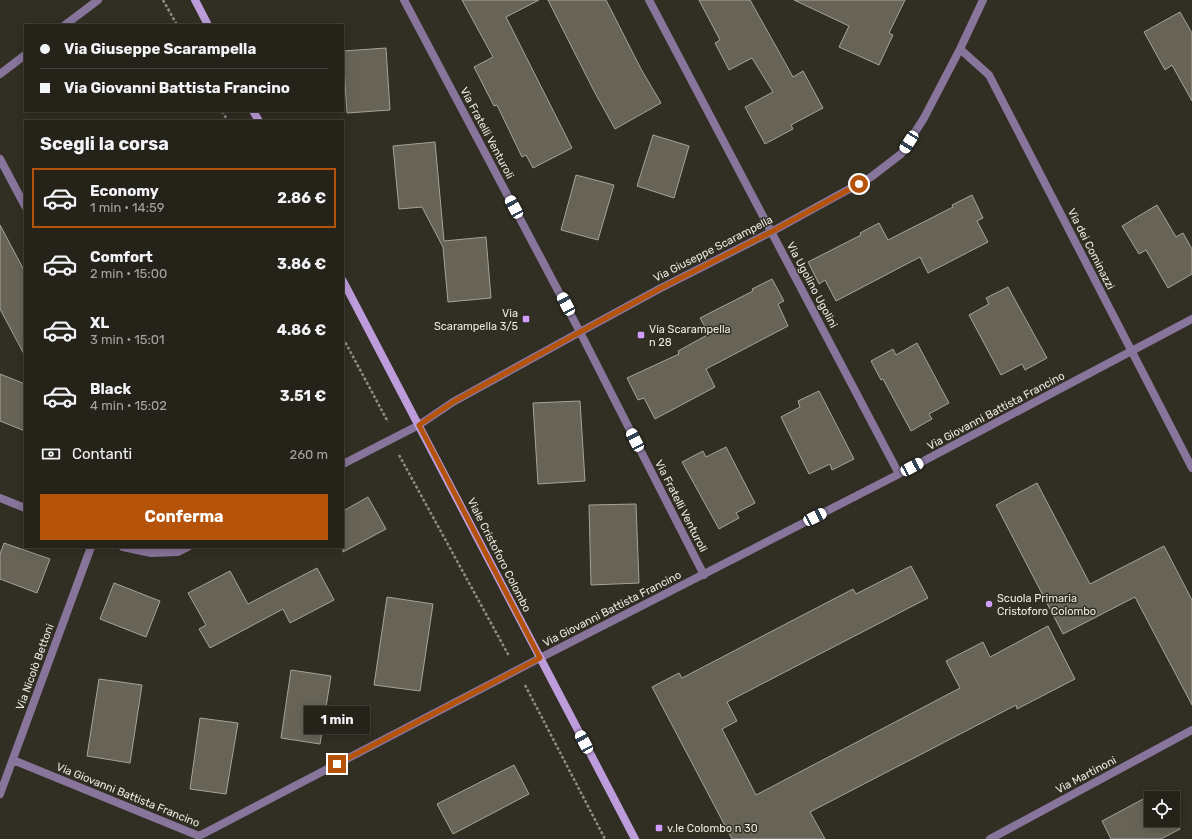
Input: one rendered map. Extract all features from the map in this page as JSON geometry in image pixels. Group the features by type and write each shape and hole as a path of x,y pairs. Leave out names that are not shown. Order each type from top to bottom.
{"street":[{"path":"65,24 98,0"},
{"path":"195,0 207,24"},
{"name":"Via Fratelli Venturoli","path":"404,0 580,332 704,575"},
{"name":"Via Ugolino Ugolini","path":"649,0 899,474"},
{"name":"Via Giuseppe Scarampella","path":"344,463 419,425 453,402 659,289 771,232 871,177 901,154 924,118 960,49 982,0"},
{"name":"Via dei Cominazzi","path":"960,49 989,75 1192,468"},
{"path":"0,74 24,56"},
{"path":"0,159 24,204"},
{"name":"Viale Cristoforo Colombo","path":"344,283 635,839"},
{"name":"Via Giovanni Battista Francino","path":"13,760 199,838 518,671 540,658 899,474 1192,319"},
{"path":"0,498 24,508"},
{"name":"Via Nicolò Bettoni","path":"0,794 91,548"},
{"path":"128,548 151,553 178,552 186,548"},
{"name":"Via Martinoni","path":"990,839 1192,730"}],"path":[{"path":"164,0 176,24"},
{"path":"344,340 394,437 400,456 518,671 604,839"}],"building":[{"path":"462,0 539,0 506,17 572,148 533,168 526,155 522,157 497,105 494,106 474,67 493,57"},
{"path":"548,0 606,0 641,69 661,103 615,129"},
{"path":"699,0 750,0 793,77 803,71 823,108 791,125 793,129 765,144 745,107 773,92 752,58 729,70 715,43 720,40"},
{"path":"794,0 905,0 889,33 893,35 879,65 839,47 849,26"},
{"path":"1180,12 1192,33 1192,101 1172,65 1165,70 1144,32"},
{"path":"386,48 390,110 347,113 344,51"},
{"path":"653,135 689,146 674,198 637,186"},
{"path":"435,142 444,241 486,237 491,298 448,302 443,247 422,207 399,209 393,146"},
{"path":"576,175 614,185 598,240 561,230"},
{"path":"972,195 983,218 977,221 988,242 928,273 920,257 836,301 825,280 819,284 808,262 861,235 860,233 879,223 888,240 953,207 952,205"},
{"path":"1157,205 1176,237 1183,233 1192,249 1192,274 1168,288 1146,250 1139,254 1122,226"},
{"path":"0,225 24,270 24,354 0,309"},
{"path":"772,279 784,301 778,304 788,326 706,369 715,387 655,419 644,398 638,400 627,378 679,354 678,351 709,334 700,318 753,291 752,289"},
{"path":"1008,287 1047,358 1025,370 1022,364 1001,375 969,315 989,304 986,298"},
{"path":"917,343 949,403 929,414 932,419 911,431 883,379 881,380 871,361 893,349 896,355"},
{"path":"0,374 24,384 24,431 0,421"},
{"path":"819,391 854,459 832,470 830,464 809,474 781,417 800,407 798,401"},
{"path":"580,401 585,481 538,484 533,403"},
{"path":"726,447 755,503 736,513 739,518 719,529 682,462 703,451 706,457"},
{"path":"1037,483 1090,584 1164,546 1192,600 1192,705 1135,597 1063,634 996,505"},
{"path":"368,497 386,529 343,552 344,510"},
{"path":"636,504 639,583 591,585 589,505"},
{"path":"4,543 50,559 37,593 0,579 0,554"},
{"path":"911,566 928,598 727,702 737,721 722,729 756,795 960,688 946,661 983,642 990,657 1048,626 1075,679 1017,709 1016,705 810,812 825,839 732,839 652,687 679,673 682,678 853,589 856,594"},
{"path":"317,568 334,600 290,623 283,609 210,648 199,629 206,625 188,593 230,571 248,604"},
{"path":"114,583 160,601 146,637 100,619"},
{"path":"387,597 433,604 420,691 374,685"},
{"path":"291,670 331,676 320,744 281,738"},
{"path":"99,679 142,685 130,763 87,756"},
{"path":"200,718 238,723 226,794 190,789"},
{"path":"514,765 529,794 453,834 437,804"},
{"path":"1144,799 1144,827 1179,827 1180,829 1161,839 1111,839 1102,821"}],"place":[{"name":"Via Scarampella 3/5","path":"526,319"},
{"name":"Via Scarampella n 28","path":"641,335"},
{"name":"Scuola Primaria Cristoforo Colombo","path":"989,604"},
{"name":"v.le Colombo n 30","path":"659,828"}],"route":[{"path":"337,764 518,671 540,658 419,425 453,402 580,332 859,184"}]}
